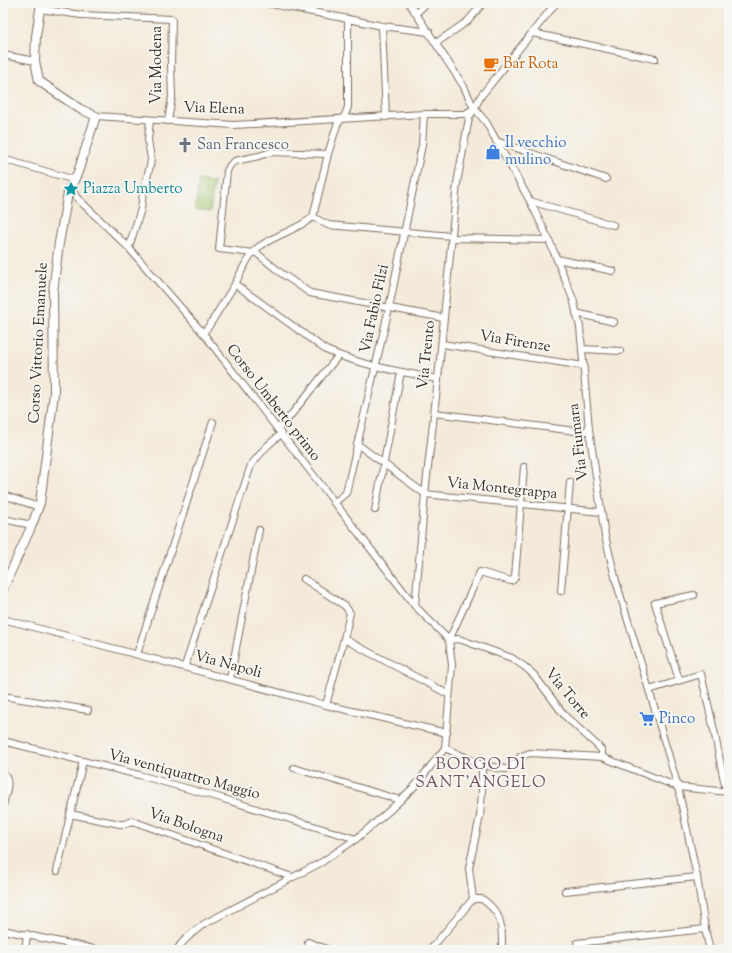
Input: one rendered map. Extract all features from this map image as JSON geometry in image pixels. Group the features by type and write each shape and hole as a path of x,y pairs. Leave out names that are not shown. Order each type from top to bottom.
{"street":[{"path":"267,3 382,26 429,32"},
{"name":"Via Fiumara","path":"409,3 463,85 474,108 486,122 530,201 557,258 573,299 582,349 589,429 601,512 616,581 678,788 697,877 705,929 710,950"},
{"path":"416,13 427,3"},
{"path":"436,43 468,21 483,3"},
{"name":"Via Trento","path":"415,606 457,183 469,118 481,96 556,3"},
{"name":"Via Elena","path":"41,6 36,36 35,61 39,81 80,109 96,116 234,125 342,120 424,114 465,114 474,108"},
{"name":"Via Modena","path":"41,6 81,15 172,19 172,97 168,121"},
{"path":"202,333 209,326 253,252 266,243 307,222 313,217 328,154 337,125 342,120 348,107 348,19"},
{"path":"382,26 386,117"},
{"path":"532,33 655,59"},
{"path":"3,55 35,61"},
{"name":"Via Fabio Filzi","path":"334,503 346,493 376,365 422,145 424,114"},
{"name":"Corso Vittorio Emanuele","path":"3,589 39,507 54,393 53,292 64,210 68,193 73,184 96,116"},
{"path":"129,247 142,209 143,193 150,166 151,159 148,140 150,120"},
{"path":"496,141 606,179"},
{"path":"328,154 271,152 235,161 230,165 227,171 219,249 253,252 310,293 444,318"},
{"path":"3,159 73,184"},
{"name":"Corso Umberto primo","path":"73,184 77,198 129,247 202,333 415,606 449,640"},
{"path":"530,201 613,225"},
{"path":"313,217 328,225 452,237 549,240"},
{"path":"557,258 613,271"},
{"path":"235,284 326,350 338,356 401,372 438,379"},
{"path":"576,313 614,322"},
{"name":"Via Firenze","path":"442,344 584,366"},
{"path":"582,349 620,351"},
{"path":"185,666 251,465 279,432 338,356"},
{"path":"375,510 401,372"},
{"path":"434,413 583,432 589,429"},
{"path":"138,654 213,422"},
{"path":"357,444 425,494"},
{"path":"177,950 180,944 190,934 204,924 322,862 356,839 400,800 429,769 445,748 448,694 452,665 449,640 480,572 510,581 514,580 524,467"},
{"path":"561,591 570,482"},
{"name":"Via Montegrappa","path":"425,494 601,512"},
{"path":"3,496 39,507"},
{"path":"3,519 32,525"},
{"path":"230,679 259,530"},
{"path":"304,579 345,606 350,613 326,705"},
{"path":"679,680 655,603 694,595"},
{"name":"Via Napoli","path":"3,618 326,705 447,733"},
{"path":"344,639 448,694"},
{"name":"Via Torre","path":"449,640 459,639 512,658 525,667 534,676 565,716 598,746 602,751 602,757"},
{"path":"445,748 482,765 510,768 521,756 530,753 602,757 678,788 727,792 701,674 649,690"},
{"path":"3,696 88,710"},
{"name":"Via ventiquattro Maggio","path":"3,741 139,775 356,839"},
{"path":"57,871 83,761"},
{"path":"430,950 473,899 469,868 480,816 482,765"},
{"path":"294,768 400,800"},
{"path":"3,773 8,782 3,805"},
{"name":"Via Bologna","path":"70,814 120,824 125,824 132,821 292,877"},
{"path":"565,891 697,877"},
{"path":"473,899 482,899 495,910 499,920 502,950"},
{"path":"577,943 705,929"},
{"path":"3,930 99,950"},
{"path":"25,950 27,934"},
{"path":"308,942 329,950"}],"green space":[{"path":"199,180 214,182 210,212 195,210"}],"place":[{"name":"Bar Rota","path":"491,64"},
{"name":"San Francesco","path":"185,145"},
{"name":"Il vecchio mulino","path":"493,152"},
{"name":"Piazza Umberto","path":"71,189"},
{"name":"Pinco","path":"647,719"}],"district":[{"name":"BORGO DI SANT'ANGELO","path":"481,774"}]}
